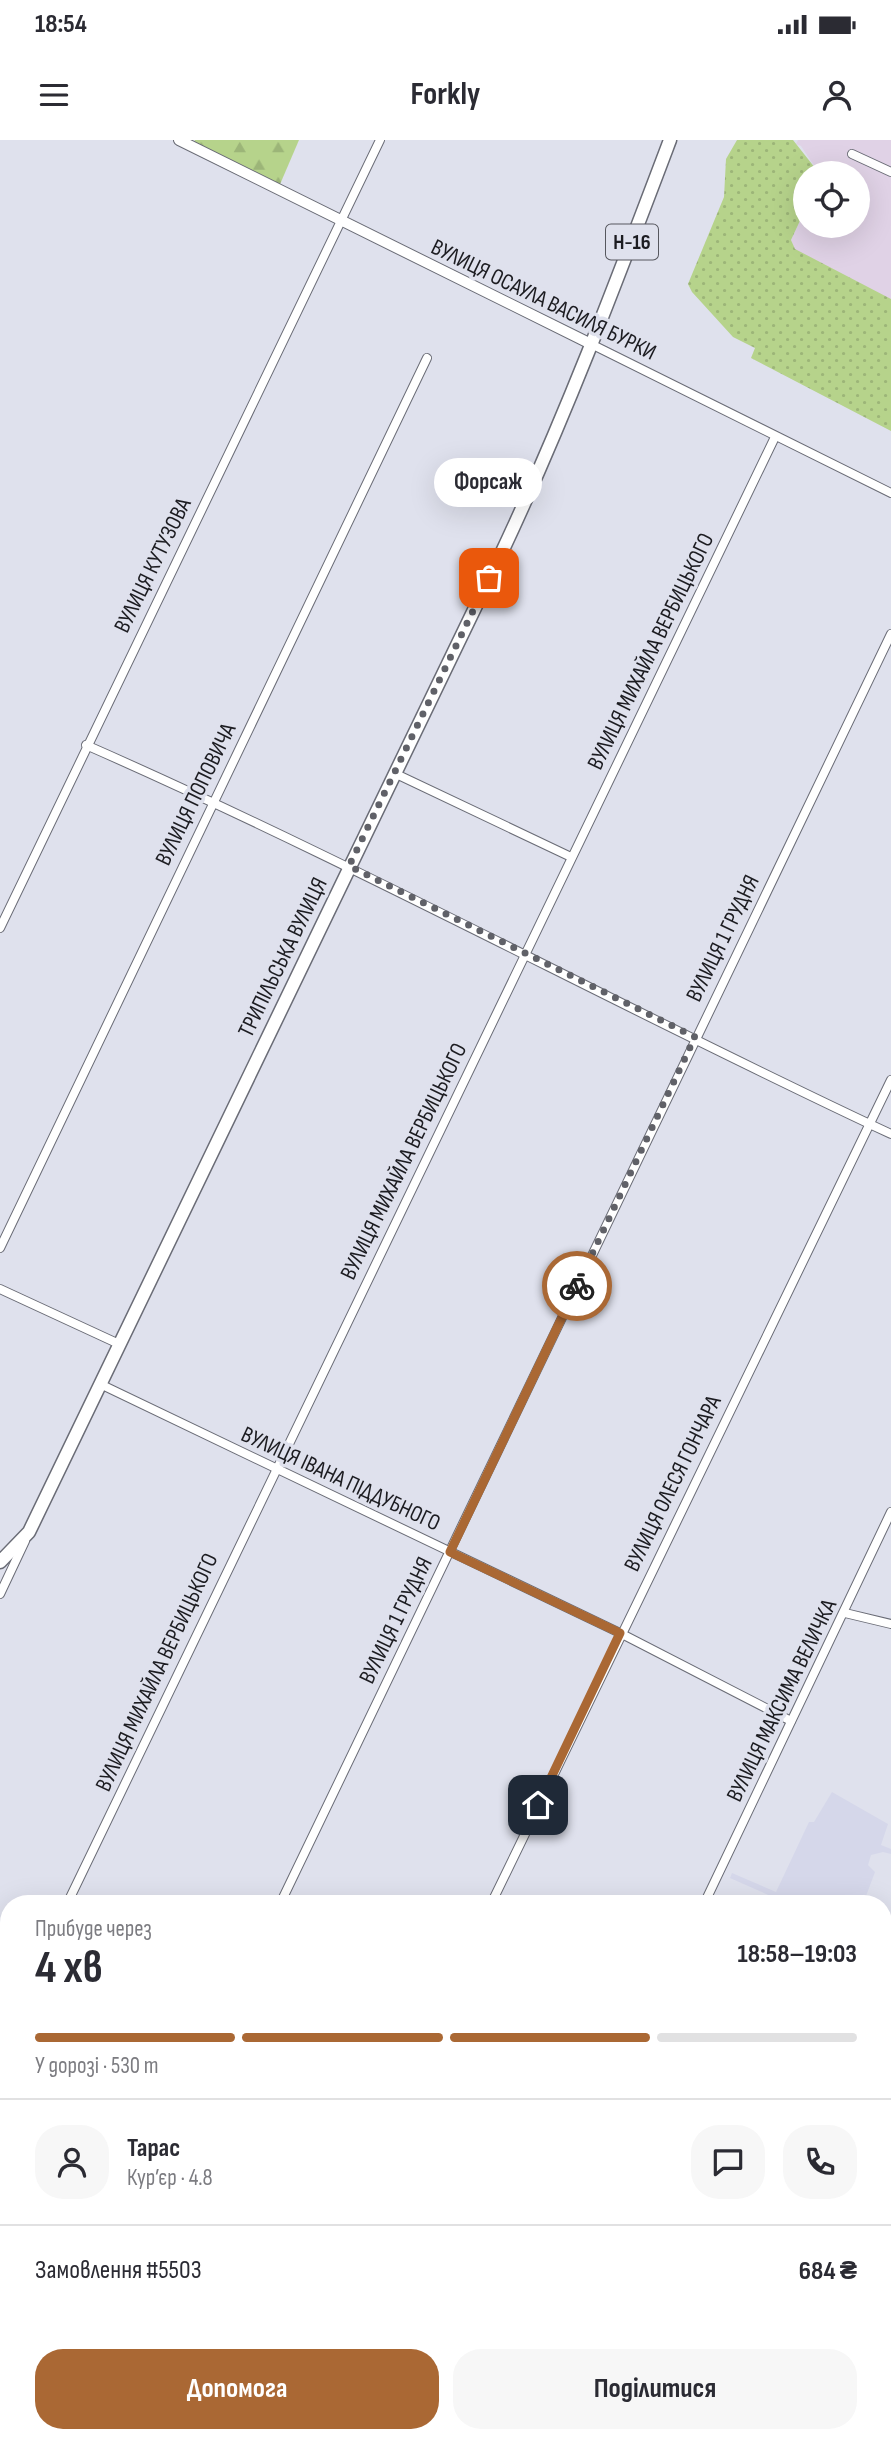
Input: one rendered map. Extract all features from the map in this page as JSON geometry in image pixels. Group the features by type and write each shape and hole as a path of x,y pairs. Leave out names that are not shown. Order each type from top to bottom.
{"main road":[{"name":"ТРИПІЛЬСЬКА ВУЛИЦЯ","path":"29,1532 546,457 593,345 670,140"},
{"path":"0,1562 29,1532"}],"street":[{"name":"ВУЛИЦЯ ОСАУЛА ВАСИЛЯ БУРКИ","path":"179,140 891,493"},
{"name":"ВУЛИЦЯ КУТУЗОВА","path":"0,928 380,140"},
{"path":"852,154 891,172"},
{"name":"ВУЛИЦЯ ПОПОВИЧА","path":"0,1248 212,800 427,358"},
{"name":"ВУЛИЦЯ МИХАЙЛА ВЕРБИЦЬКОГО","path":"71,1895 775,436"},
{"name":"ВУЛИЦЯ 1 ГРУДНЯ","path":"284,1895 891,634"},
{"path":"86,745 212,800 349,866 891,1134"},
{"path":"394,773 571,857"},
{"name":"ВУЛИЦЯ ОЛЕСЯ ГОНЧАРА","path":"495,1895 620,1633 891,1080"},
{"path":"0,1289 119,1344"},
{"name":"ВУЛИЦЯ ІВАНА ПІДДУБНОГО","path":"100,1384 620,1633 791,1721"},
{"name":"ВУЛИЦЯ МАКСИМА ВЕЛИЧКА","path":"708,1895 891,1512"},
{"name":"ТРИПІЛЬСЬКА ВУЛИЦЯ","path":"0,1594 29,1532"},
{"path":"845,1613 891,1623"}],"shaded area":[{"path":"798,140 891,140 891,300 795,250 791,240 793,236 793,238 870,238 870,161 811,161 801,146 796,144"},
{"path":"832,1792 888,1824 881,1845 891,1849 891,1854 883,1852 871,1855 868,1865 875,1872 866,1895 768,1895 730,1878 732,1873 776,1892 809,1822 814,1822"}],"green space":[{"path":"195,140 299,140 278,189 192,147"},
{"path":"737,140 793,140 810,161 793,161 791,240 795,249 891,299 891,431 751,358 755,348 733,337 692,292 688,284 724,197 726,159"}],"way so far":[{"path":"489,578 349,866 695,1037 577,1286"}],"place":[{"name":"Форсаж","path":"489,578"}],"route":[{"path":"538,1805 620,1633 450,1552 577,1286"}]}
